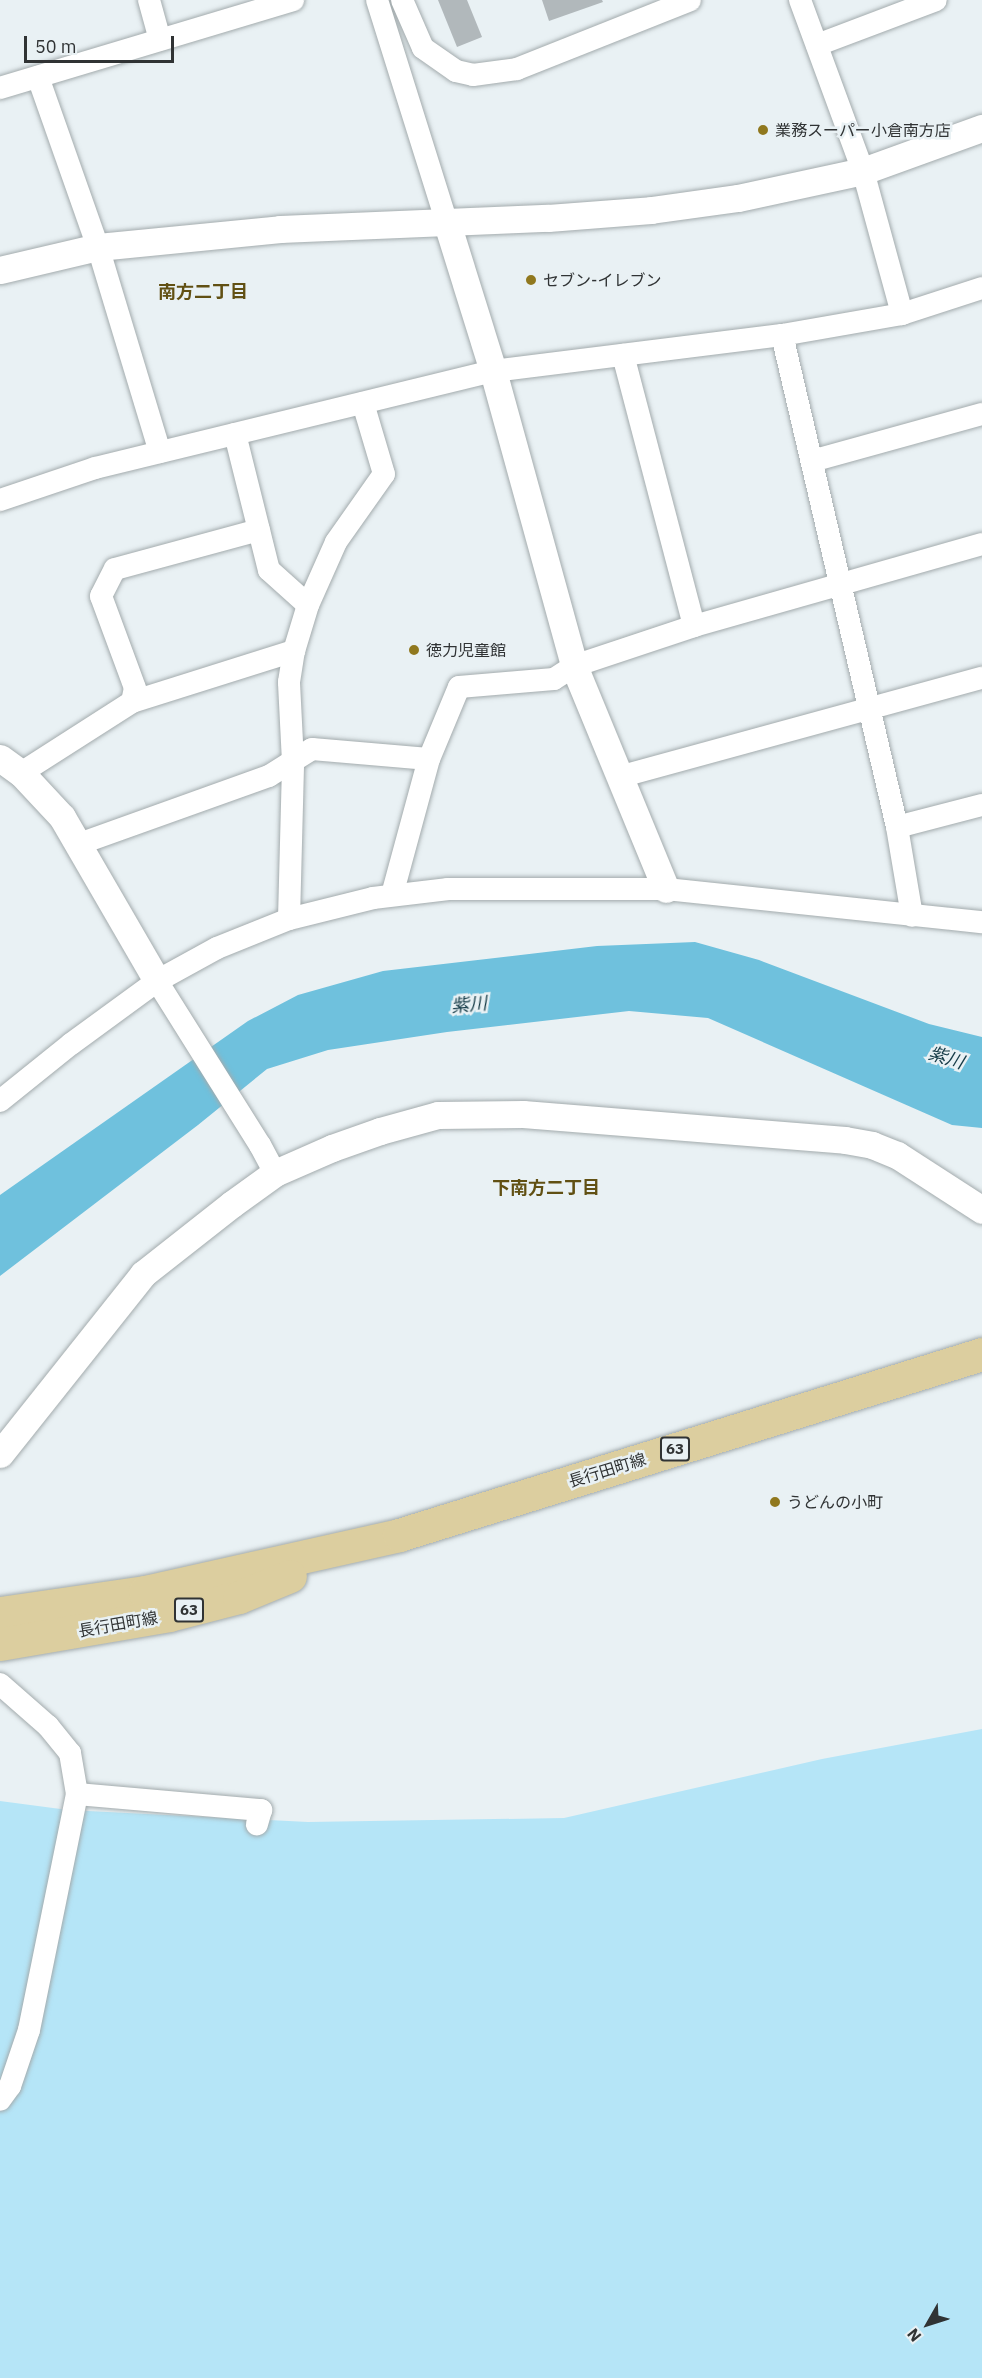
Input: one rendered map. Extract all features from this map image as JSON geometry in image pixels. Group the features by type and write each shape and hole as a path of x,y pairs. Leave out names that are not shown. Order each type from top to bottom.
{"main road":[{"name":"長行田町線","path":"0,1613 145,1592 369,1542 982,1354"},
{"name":"長行田町線","path":"0,1644 169,1615 239,1597 369,1542"}],"street":[{"path":"148,0 160,40"},
{"path":"0,88 293,0"},
{"path":"377,0 493,371 574,666 666,888"},
{"path":"402,0 423,48 456,71 472,75 517,69 690,0"},
{"path":"800,0 863,171 902,314"},
{"path":"817,45 936,0"},
{"path":"38,77 98,247 160,452"},
{"path":"0,270 98,247 280,229 447,223 651,210 738,198 863,171 982,128"},
{"path":"0,500 95,468 493,371 782,334 902,314 982,288"},
{"path":"782,334 897,827 912,916"},
{"path":"623,355 694,626"},
{"path":"289,920 293,762 289,682 294,651 309,605 336,542 384,474 363,403"},
{"path":"812,461 982,414"},
{"path":"235,434 269,570 309,605"},
{"path":"132,702 135,688 101,596 115,569 259,530"},
{"path":"392,895 429,759 459,687 554,679 574,666 694,626 982,544"},
{"path":"275,1173 260,1145 157,981 62,817 10,766 132,702 294,651"},
{"path":"619,777 982,678"},
{"path":"79,844 269,776 312,749 429,759"},
{"path":"897,827 982,805"},
{"path":"0,1101 71,1044 157,981 217,948 289,920 373,898 448,889 666,888 982,922"},
{"path":"0,1454 143,1274 275,1173 380,1131 438,1115 523,1114 845,1140 872,1145 897,1155 982,1210"},
{"path":"0,1684 48,1726 70,1753 77,1794 29,2030 10,2086 0,2100"},
{"path":"77,1794 261,1810 257,1824"}],"shaded area":[{"path":"982,1729 982,2378 0,2378 0,1801 68,1810 308,1822 564,1818 822,1759"}],"water":[{"name":"紫川","path":"695,942 759,960 929,1024 982,1037 982,1128 952,1125 708,1018 629,1011 447,1032 328,1050 267,1069 198,1125 0,1276 0,1195 248,1021 298,995 383,971 597,946"}],"building":[{"path":"438,0 467,0 482,37 457,47"},
{"path":"542,0 602,0 603,2 549,21"}],"place":[{"name":"業務スーパー小倉南方店","path":"763,130"},
{"name":"セブン-イレブン","path":"531,280"},
{"name":"徳力児童館","path":"414,650"},
{"name":"うどんの小町","path":"775,1502"}],"district":[{"name":"南方二丁目","path":"203,292"},
{"name":"下南方二丁目","path":"546,1188"}]}
